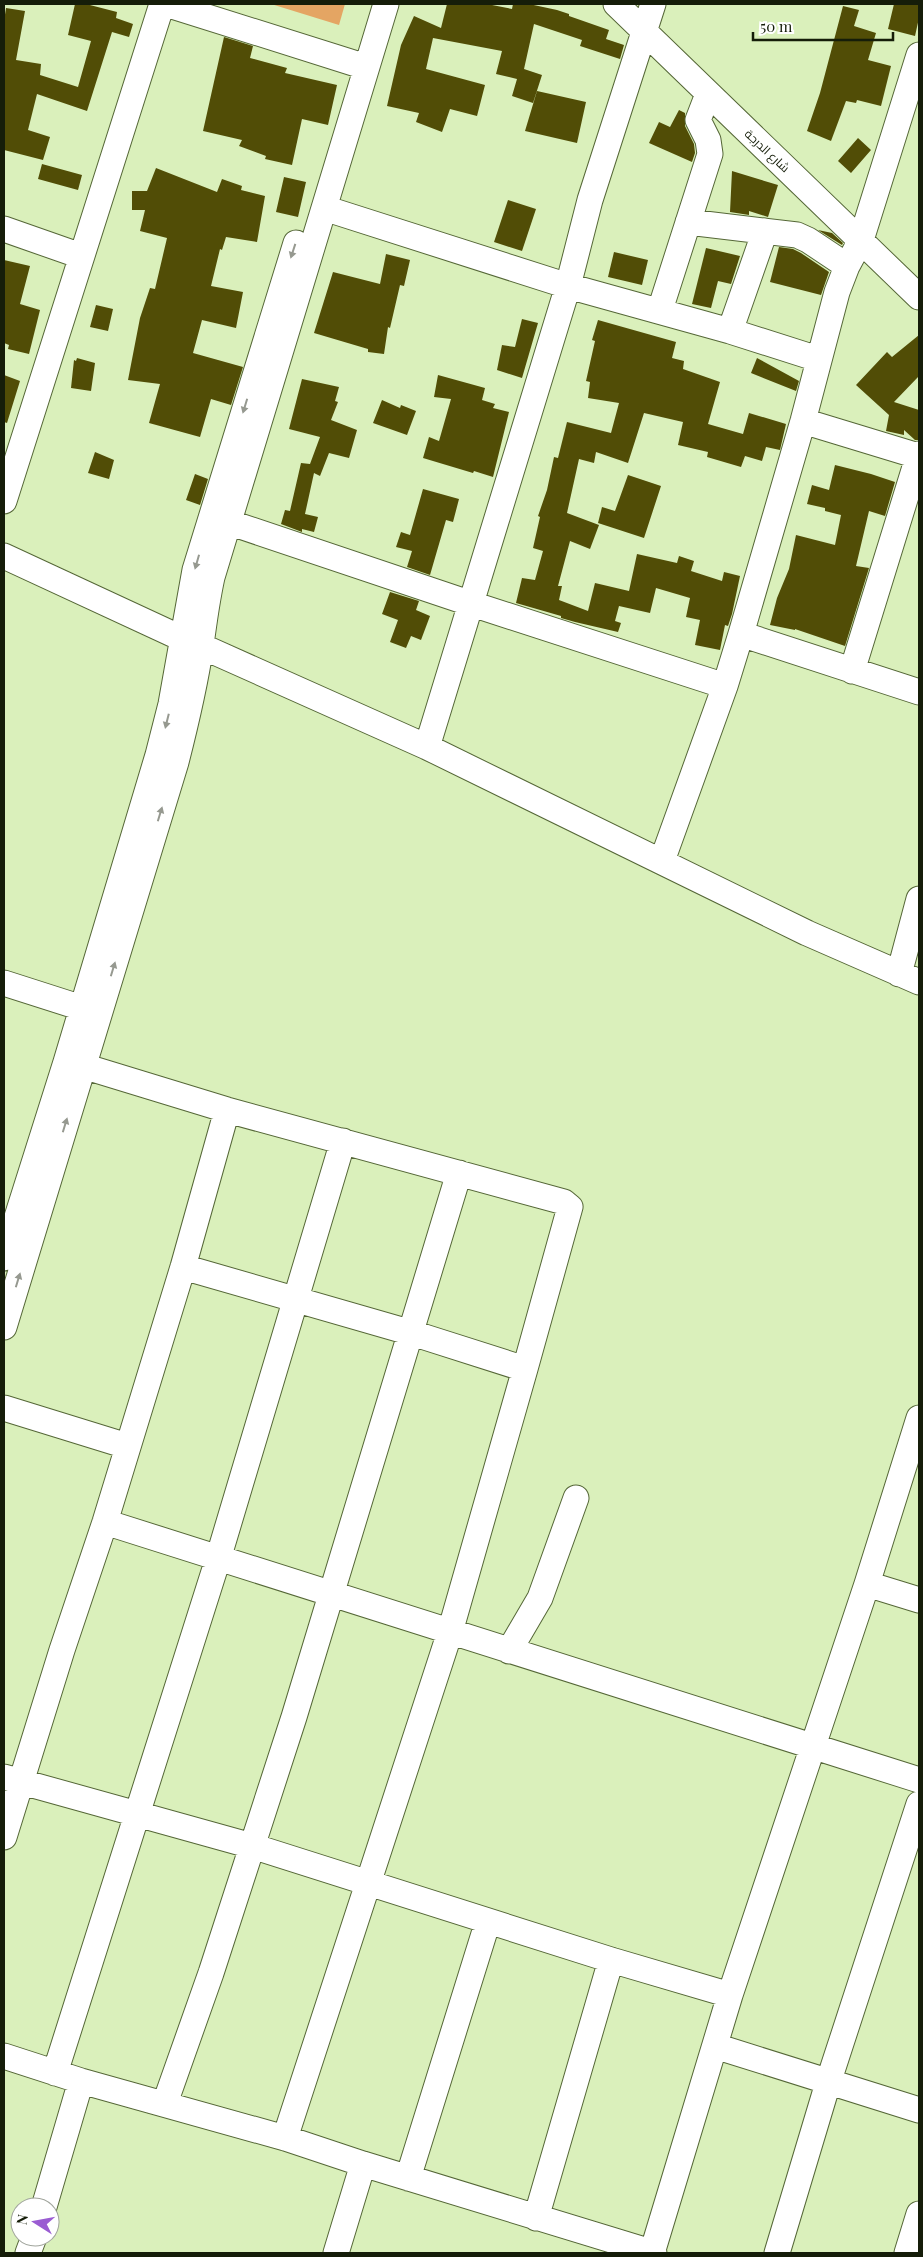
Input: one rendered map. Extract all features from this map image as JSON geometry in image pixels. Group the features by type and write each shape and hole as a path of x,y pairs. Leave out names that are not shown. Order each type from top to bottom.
{"street":[{"path":"4,500 162,4"},
{"path":"166,4 358,64"},
{"path":"4,1258 82,1008 158,755 171,704 205,608 228,522 324,208 358,64 368,4"},
{"path":"4,1327 176,762 189,710 193,577 308,206 358,64 386,4"},
{"name":"شارع الدرجة","path":"616,4 919,297"},
{"path":"427,746 568,286 590,200 653,4"},
{"path":"662,861 725,686 803,421 837,292 847,266 861,240 919,55"},
{"path":"660,310 710,154 710,147 698,120 708,94"},
{"path":"324,208 568,286 660,310 818,359"},
{"path":"688,222 797,235 808,240 847,266"},
{"path":"4,229 81,256"},
{"path":"730,331 765,231"},
{"path":"803,421 919,455 852,671"},
{"path":"228,522 725,686"},
{"path":"4,556 427,746 807,933 909,978 919,899"},
{"path":"741,634 919,692"},
{"path":"4,983 82,1008"},
{"path":"83,1066 227,1110 343,1140 564,1202 570,1206 526,1369 450,1632 367,1883 286,2138"},
{"path":"4,1837 12,1779 105,1522 183,1266 227,1110"},
{"path":"56,2073 218,1560 343,1140"},
{"path":"165,2103 252,1846 332,1594 460,1173"},
{"path":"183,1266 412,1333 526,1369"},
{"path":"4,1408 127,1446"},
{"path":"4,2056 80,2081 286,2138 363,2164 653,2253 730,1995 867,1584 919,1418"},
{"path":"509,1651 540,1598 576,1498"},
{"path":"105,1522 218,1560 332,1594 919,1780"},
{"path":"867,1584 919,1600"},
{"path":"12,1779 252,1846 611,1960 730,1995"},
{"path":"777,2253 828,2083 919,1804"},
{"path":"408,2178 488,1921"},
{"path":"536,2218 611,1960"},
{"path":"715,2046 919,2110"},
{"path":"47,2197 80,2081"},
{"path":"336,2253 363,2164"},
{"path":"907,2253 919,2214"}],"shaded area":[{"path":"271,4 345,4 339,25"}],"building":[{"path":"75,4 86,4 117,12 116,18 133,24 129,37 112,32 87,111 37,94 28,130 50,137 43,160 4,150 4,21 6,8 25,11 16,60 41,64 40,75 78,87 91,41 68,35"},
{"path":"447,4 487,4 512,9 513,4 529,4 557,10 609,30 606,39 624,45 620,59 580,46 582,40 534,24 524,69 542,75 533,103 512,96 517,79 496,74 502,51 433,38 426,69 485,85 477,116 450,109 442,132 416,122 419,113 387,106 401,45 414,16 441,28"},
{"path":"894,4 919,4 919,18 915,36 888,29"},
{"path":"843,6 859,10 854,26 876,33 868,60 891,66 881,106 857,100 856,103 846,101 831,141 807,131 820,93"},
{"path":"224,37 253,46 250,58 287,68 285,73 337,85 328,125 302,119 292,165 265,159 266,156 239,146 242,140 203,131"},
{"path":"537,91 586,102 577,143 525,131"},
{"path":"679,110 685,113 685,126 694,144 695,153 692,162 649,143 659,122 670,127"},
{"path":"858,138 871,150 851,173 838,161"},
{"path":"42,164 82,175 78,190 38,179"},
{"path":"156,168 217,192 222,179 242,186 241,190 265,196 257,242 226,237 222,250 220,249 211,286 243,292 236,328 202,320 193,353 243,367 231,405 211,399 200,437 149,423 160,384 128,380 140,318 150,288 155,289 167,238 140,231 145,210 132,210 132,191 147,191"},
{"path":"732,171 778,185 768,217 749,211 749,215 730,212"},
{"path":"284,177 306,182 298,217 276,212"},
{"path":"508,200 536,209 522,251 494,242"},
{"path":"818,230 832,233 843,243 842,245"},
{"path":"779,247 793,249 801,253 829,272 821,295 770,282"},
{"path":"706,248 740,256 731,284 718,281 711,308 692,304"},
{"path":"614,252 648,260 642,285 608,277"},
{"path":"386,254 410,260 404,286 400,285 390,328 388,327 384,354 368,352 368,349 314,333 333,272 380,284"},
{"path":"4,260 30,266 20,304 40,310 29,354 8,349 9,345 4,343"},
{"path":"96,305 113,309 108,331 90,327"},
{"path":"522,319 538,323 522,378 497,370 502,345 515,347"},
{"path":"598,320 676,342 672,358 684,361 683,369 720,382 708,424 743,434 749,413 786,424 780,450 766,447 762,461 745,456 741,467 707,457 708,452 678,445 683,422 644,413 628,463 596,452 594,463 579,459 567,513 599,525 590,549 570,541 558,586 562,586 559,600 588,611 595,583 629,591 637,554 677,563 679,556 694,561 691,571 722,581 724,572 740,576 732,614 728,626 725,625 720,650 695,645 700,620 686,617 690,598 656,588 650,613 619,606 615,621 621,623 618,632 575,622 516,603 522,578 535,580 543,551 533,548 540,517 538,516 547,490 554,457 558,458 567,422 611,433 619,403 588,398 590,382 586,381 595,341 592,340"},
{"path":"919,335 919,376 894,402 919,410 919,440 915,440 904,430 904,435 886,431 889,415 856,385 887,352 892,357"},
{"path":"77,358 95,363 91,391 71,388 74,360 76,361"},
{"path":"757,358 799,381 796,391 751,373"},
{"path":"4,375 20,381 7,423 4,422"},
{"path":"438,375 485,388 482,400 495,404 493,408 509,412 493,477 423,458 429,437 439,441 451,399 434,397"},
{"path":"302,379 339,387 335,401 338,402 331,420 357,430 349,458 329,453 320,476 314,473 305,514 318,517 314,532 302,529 302,532 281,524 285,510 290,511 301,463 310,464 320,437 289,429"},
{"path":"382,400 400,408 401,405 416,411 407,435 373,423"},
{"path":"95,452 114,460 109,479 88,473"},
{"path":"835,465 895,482 885,516 869,511 856,566 869,568 845,646 795,629 770,625 777,598 789,569 796,535 835,545 841,515 825,511 825,508 807,504 812,485 829,490"},
{"path":"195,474 208,479 200,505 186,500"},
{"path":"628,475 661,486 644,538 598,523 602,507 615,511"},
{"path":"423,489 459,499 453,522 446,520 430,575 407,567 412,551 396,547 401,532 410,535"},
{"path":"390,592 419,601 416,610 430,616 421,640 411,636 406,648 390,642 398,620 382,614"}]}
